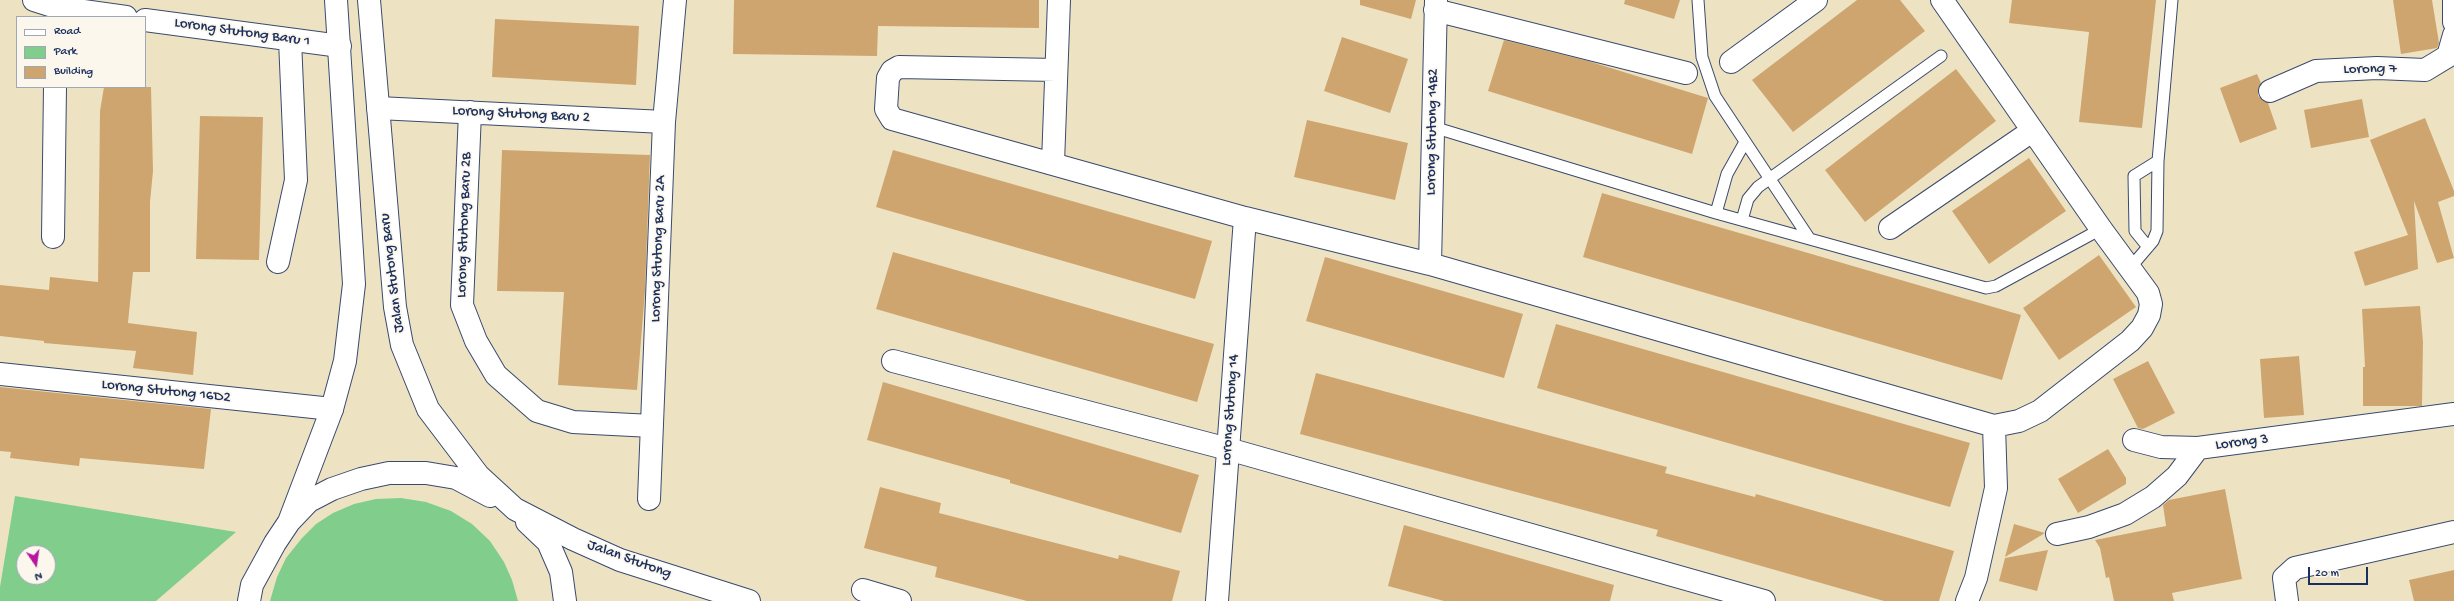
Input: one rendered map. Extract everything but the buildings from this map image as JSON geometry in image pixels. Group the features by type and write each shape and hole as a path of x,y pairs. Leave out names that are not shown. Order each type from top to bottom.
{"street":[{"path":"34,0 56,12 112,16"},
{"path":"289,522 332,409 345,361 354,284 336,0"},
{"name":"Jalan Stutong Baru","path":"370,0 389,258 402,346 428,409 478,475 515,509"},
{"name":"Lorong Stutong Baru 2A","path":"649,499 664,122 675,0"},
{"path":"1053,163 1059,0"},
{"path":"1731,62 1816,0"},
{"path":"1056,70 899,68 892,71 888,78 886,109 892,119 1245,218 1430,264 1994,426 2019,421 2040,411 2130,341 2142,328 2150,315 2151,304 2148,293 2032,131 1942,0"},
{"path":"2454,0 2454,22"},
{"path":"1436,5 1686,73"},
{"name":"Lorong Stutong 14B2","path":"1430,264 1436,5"},
{"name":"Lorong Stutong Baru 1","path":"146,20 340,46"},
{"name":"Lorong 7","path":"2270,91 2316,71 2377,68 2425,70 2448,56 2454,35"},
{"path":"278,262 296,180 290,40"},
{"path":"53,237 55,88"},
{"name":"Lorong Stutong Baru 2","path":"378,108 664,122"},
{"name":"Lorong Stutong Baru 2B","path":"470,112 462,305 476,341 496,375 537,411 573,422 652,426"},
{"path":"1890,228 2032,131"},
{"name":"Lorong Stutong 14","path":"1217,601 1245,218"},
{"path":"893,361 1228,448 1764,601"},
{"name":"Lorong Stutong 16D2","path":"0,374 332,409"},
{"name":"Lorong 3","path":"2057,534 2089,527 2125,514 2152,497 2177,476 2198,448 2454,414"},
{"path":"1967,601 1976,578 1996,488 1994,426"},
{"path":"2134,440 2161,447 2198,448"},
{"path":"248,601 252,585 275,542 289,522 309,501 332,489 360,479 390,473 426,473 456,478 515,509 548,542 561,572 565,601"},
{"name":"Jalan Stutong","path":"515,509 574,539 620,560 749,601"},
{"path":"2288,601 2284,578 2295,568 2454,532"},
{"path":"863,590 900,601"}],"lane":[{"path":"1698,0 1702,57 1715,96 1809,238"},
{"path":"2130,268 2148,247 2157,231 2158,161 2172,0"},
{"path":"1742,220 1748,199 1758,187 1941,56"},
{"path":"1433,127 1716,213 1986,288 1996,286 2101,229"},
{"path":"1716,213 1727,174 1745,142"},
{"path":"2148,247 2135,231 2134,176 2158,161"}],"green space":[{"path":"15,496 236,532 156,601 0,601 0,587"},
{"path":"401,498 426,502 451,511 472,524 490,541 504,562 512,580 518,601 270,601 277,577 286,558 302,538 316,524 333,513 354,504 376,499"}]}
